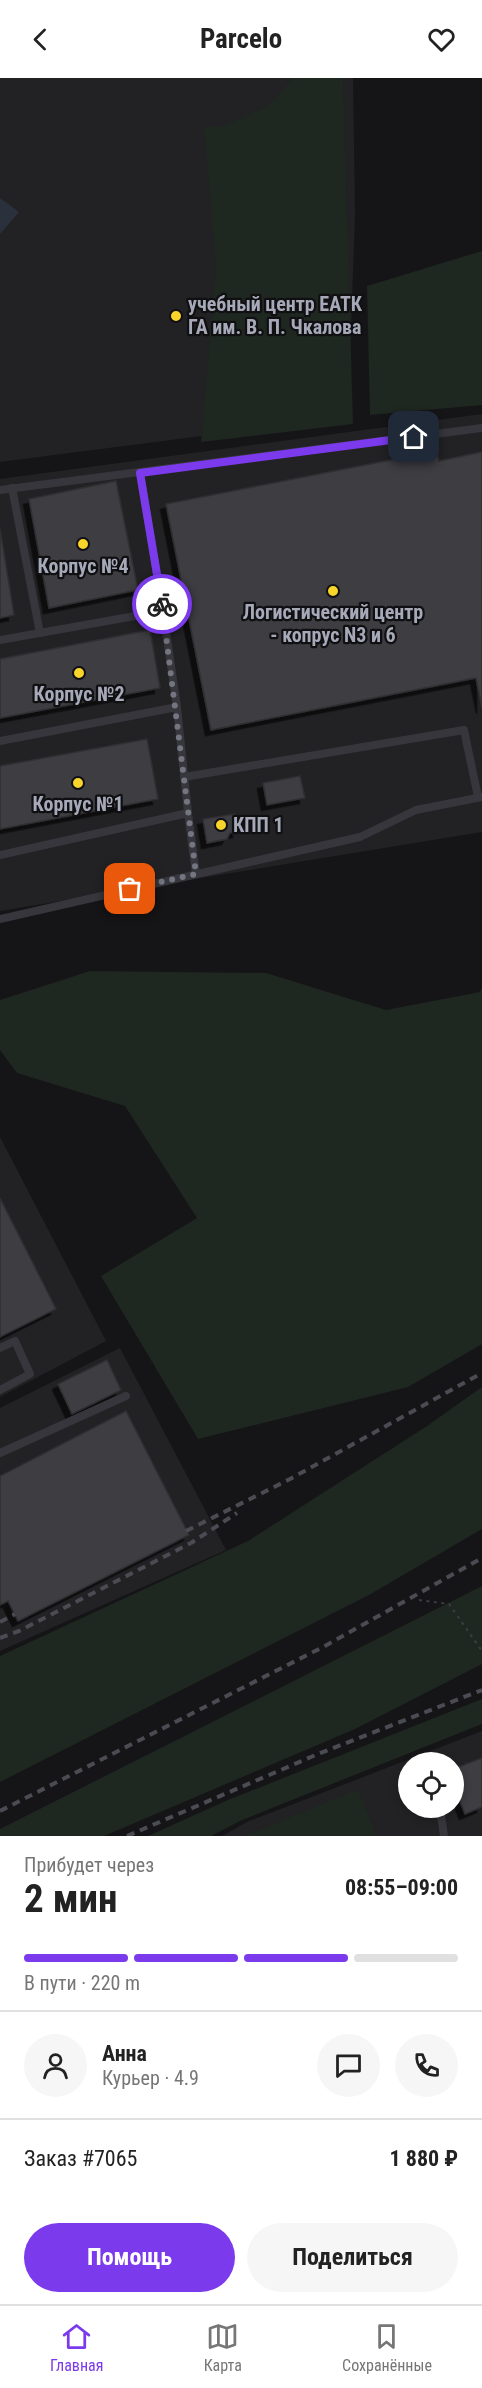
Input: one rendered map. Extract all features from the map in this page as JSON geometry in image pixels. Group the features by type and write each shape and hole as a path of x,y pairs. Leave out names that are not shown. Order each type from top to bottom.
{"lane":[{"path":"0,490 482,428"},
{"path":"140,473 177,706 196,874"},
{"path":"12,488 40,633"},
{"path":"0,640 163,610"},
{"path":"0,741 177,706"},
{"path":"0,919 360,837 416,810 480,797 464,730 184,777"},
{"path":"0,855 188,813"},
{"path":"0,1348 15,1341 30,1374 0,1390"},
{"path":"0,1453 126,1396"},
{"path":"441,1818 444,1836"}],"path":[{"path":"419,1599 449,1604 482,1651"}],"shaded area":[{"name":"учебный центр ЕАТК ГА им. В. П. Чкалова","path":"0,78 353,78 355,214 348,417 0,462"},
{"path":"293,78 343,78 353,424 201,442 216,266 204,127 225,126 270,104"},
{"path":"0,198 19,212 0,234"},
{"path":"482,251 482,405 370,415 367,286"},
{"path":"482,414 482,832 0,911 0,479"},
{"path":"90,971 266,973 386,1010 480,992 482,987 482,1344 408,1387 198,1439 101,1276 197,1218 125,1106 17,1073 0,1050 0,1000"},
{"path":"0,1137 106,1341 0,1397"},
{"path":"120,1348 226,1550 0,1651 0,1408"},
{"path":"482,1387 482,1529 369,1595 0,1782 0,1656 248,1541 427,1426"},
{"path":"482,1586 482,1664 355,1729 104,1836 0,1836 0,1829"},
{"path":"482,1699 482,1724 412,1752 398,1752 398,1758 242,1820 211,1836 148,1836 228,1800"},
{"path":"482,1731 482,1836 222,1836 247,1822 398,1764 398,1818 464,1818 464,1752 428,1752"},
{"path":"358,1789 377,1836 245,1836"}],"building":[{"name":"Логистический центр - копрус N3 и 6","path":"437,451 439,461 482,452 482,708 476,678 211,730 166,504"},
{"name":"Корпус №4","path":"116,481 138,590 49,608 29,499"},
{"path":"0,529 14,615 0,618"},
{"name":"Корпус №2","path":"150,630 160,688 0,718 0,659"},
{"name":"Корпус №1","path":"147,739 158,799 0,829 0,766"},
{"path":"300,776 305,798 267,805 263,783"},
{"name":"КПП 1","path":"235,814 238,832 230,833 227,839 207,843 203,819"},
{"path":"0,1198 56,1309 0,1337"},
{"path":"107,1360 121,1390 72,1414 58,1384"},
{"path":"126,1411 189,1535 18,1621 8,1601 0,1605 0,1476"},
{"path":"482,1758 482,1807 465,1814 464,1812 464,1765"}],"railway":[{"path":"186,1531 290,1479 482,1373"},
{"path":"0,1638 19,1631 191,1543 237,1513"},
{"path":"0,1811 323,1647 482,1558"},
{"path":"0,1622 15,1614"},
{"path":"127,1836 318,1754 482,1690"}],"way so far":[{"path":"130,889 196,874 177,706 162,604"}],"place":[{"name":"учебный центр ЕАТК ГА им. В. П. Чкалова","path":"176,316"},
{"name":"Корпус №4","path":"83,544"},
{"name":"Логистический центр - копрус N3 и 6","path":"333,591"},
{"name":"Корпус №2","path":"79,673"},
{"name":"Корпус №1","path":"78,783"},
{"name":"КПП 1","path":"221,825"}],"route":[{"path":"162,604 140,473 414,437"}]}
